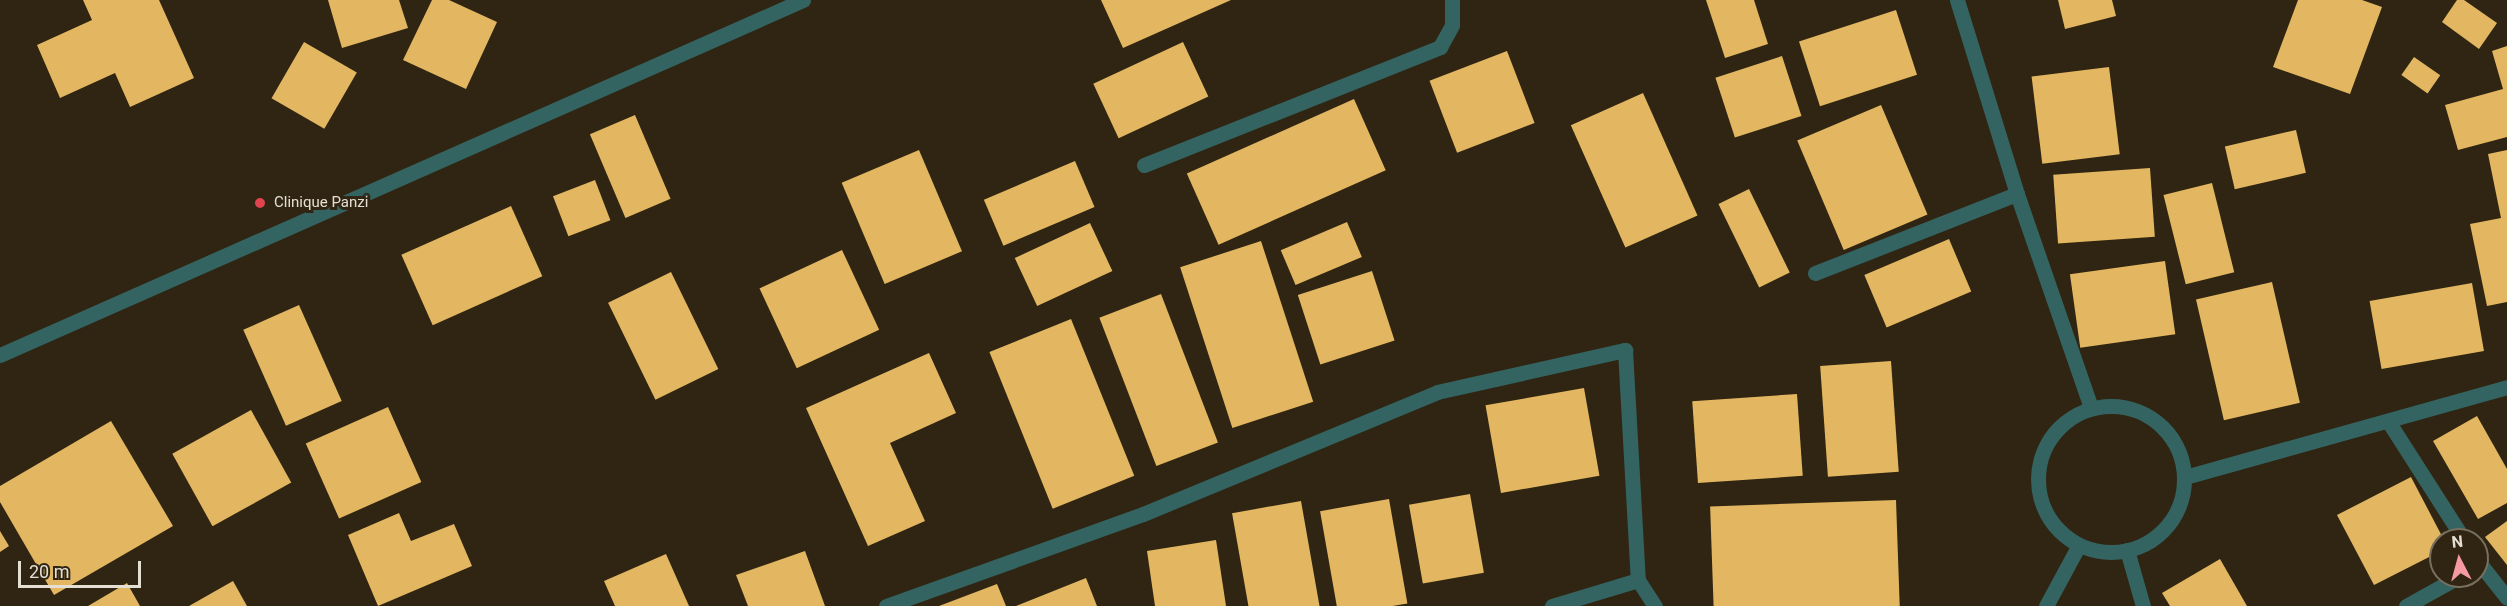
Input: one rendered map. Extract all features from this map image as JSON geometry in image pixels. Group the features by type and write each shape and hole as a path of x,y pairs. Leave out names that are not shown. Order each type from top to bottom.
{"street":[{"path":"0,355 803,0"},
{"path":"1144,165 1440,47 1452,25 1452,0"},
{"path":"1957,0 2017,194 2091,408"},
{"path":"1815,273 2017,194"},
{"path":"886,606 1143,514 1437,392 1625,350 1638,580 1656,606"},
{"path":"2185,477 2507,387"},
{"path":"2118,406 2144,413 2165,429 2179,451 2185,477 2175,516 2146,543 2127,550 2102,552 2079,545 2061,532 2047,515 2039,494 2038,472 2043,451 2055,432 2071,417 2091,408 2118,406"},
{"path":"2388,421 2456,528"},
{"path":"2046,606 2079,545"},
{"path":"2127,550 2143,606"},
{"path":"2489,577 2507,598"},
{"path":"1552,606 1638,580"},
{"path":"2406,606 2438,588"}],"building":[{"path":"83,0 159,0 194,78 130,107 115,73 60,98 37,45 92,20"},
{"path":"328,0 399,0 408,28 342,48"},
{"path":"432,0 449,0 497,22 466,89 403,60"},
{"path":"1101,0 1231,0 1123,48"},
{"path":"1706,0 1754,0 1768,44 1725,58"},
{"path":"2058,0 2112,0 2116,16 2065,29"},
{"path":"2298,0 2362,0 2382,7 2350,94 2273,67"},
{"path":"2457,0 2464,0 2497,23 2479,49 2442,22"},
{"path":"1896,10 1917,75 1820,106 1799,42"},
{"path":"304,42 357,72 324,129 272,98"},
{"path":"1183,42 1208,96 1119,138 1093,84"},
{"path":"2507,46 2507,137 2458,150 2445,105 2503,89 2492,51"},
{"path":"1507,51 1535,123 1457,153 1430,81"},
{"path":"1782,56 1801,116 1735,138 1715,78"},
{"path":"2414,57 2440,75 2428,93 2401,75"},
{"path":"2109,67 2120,154 2042,164 2032,77"},
{"path":"1643,93 1698,215 1625,248 1571,125"},
{"path":"1354,99 1386,170 1219,245 1187,173"},
{"path":"1881,105 1927,215 1844,250 1797,141"},
{"path":"635,115 671,199 625,218 590,134"},
{"path":"2296,130 2306,173 2235,189 2225,146"},
{"path":"919,150 962,251 885,284 842,183"},
{"path":"2507,150 2507,302 2487,306 2470,224 2501,218 2488,154"},
{"path":"1075,161 1095,207 1003,246 984,200"},
{"path":"2150,168 2155,237 2058,244 2053,175"},
{"path":"595,180 610,220 568,236 553,196"},
{"path":"2212,183 2234,272 2186,284 2163,195"},
{"path":"1749,189 1790,273 1759,287 1718,204"},
{"path":"511,206 542,276 433,325 401,255"},
{"path":"1347,222 1362,257 1296,285 1281,250"},
{"path":"1090,223 1112,271 1037,306 1015,258"},
{"path":"1949,239 1971,291 1887,327 1864,275"},
{"path":"1261,241 1313,402 1232,428 1180,267"},
{"path":"842,250 879,330 797,368 760,288"},
{"path":"2165,261 2175,334 2080,348 2070,274"},
{"path":"1372,271 1395,340 1320,365 1298,295"},
{"path":"671,272 718,369 655,400 608,303"},
{"path":"2272,282 2300,403 2224,420 2196,300"},
{"path":"2472,283 2484,351 2382,369 2370,301"},
{"path":"1161,294 1218,442 1156,466 1099,318"},
{"path":"299,305 342,401 286,426 243,330"},
{"path":"1071,319 1134,476 1053,509 989,352"},
{"path":"929,353 956,413 890,443 925,521 868,546 806,408"},
{"path":"1891,361 1899,472 1828,477 1820,366"},
{"path":"1584,388 1599,476 1501,493 1486,405"},
{"path":"1797,394 1803,476 1698,483 1692,401"},
{"path":"388,407 421,482 339,519 306,444"},
{"path":"251,410 291,483 213,526 172,454"},
{"path":"2477,416 2507,469 2507,503 2478,519 2433,441"},
{"path":"111,421 173,526 54,595 0,502 0,486"},
{"path":"2411,477 2438,528 2429,528 2429,557 2374,585 2337,515"},
{"path":"1470,494 1484,573 1423,584 1409,505"},
{"path":"1389,499 1407,603 1393,606 1337,606 1320,511"},
{"path":"1896,500 1900,606 1714,606 1710,506"},
{"path":"1301,501 1320,606 1248,606 1232,513"},
{"path":"399,513 411,541 454,524 472,566 378,606 348,535"},
{"path":"2507,521 2507,565 2489,542 2489,534"},
{"path":"0,531 9,546 0,552"},
{"path":"1216,540 1226,606 1155,606 1147,551"},
{"path":"805,551 825,606 748,606 736,575"},
{"path":"666,554 689,606 615,606 604,581"},
{"path":"2220,559 2247,606 2170,606 2162,593"},
{"path":"1086,578 1097,606 1016,606"},
{"path":"233,581 247,606 189,606"},
{"path":"127,583 140,606 88,606"},
{"path":"997,584 1006,606 939,606"}],"place":[{"name":"Clinique Panzi","path":"260,203"}]}
